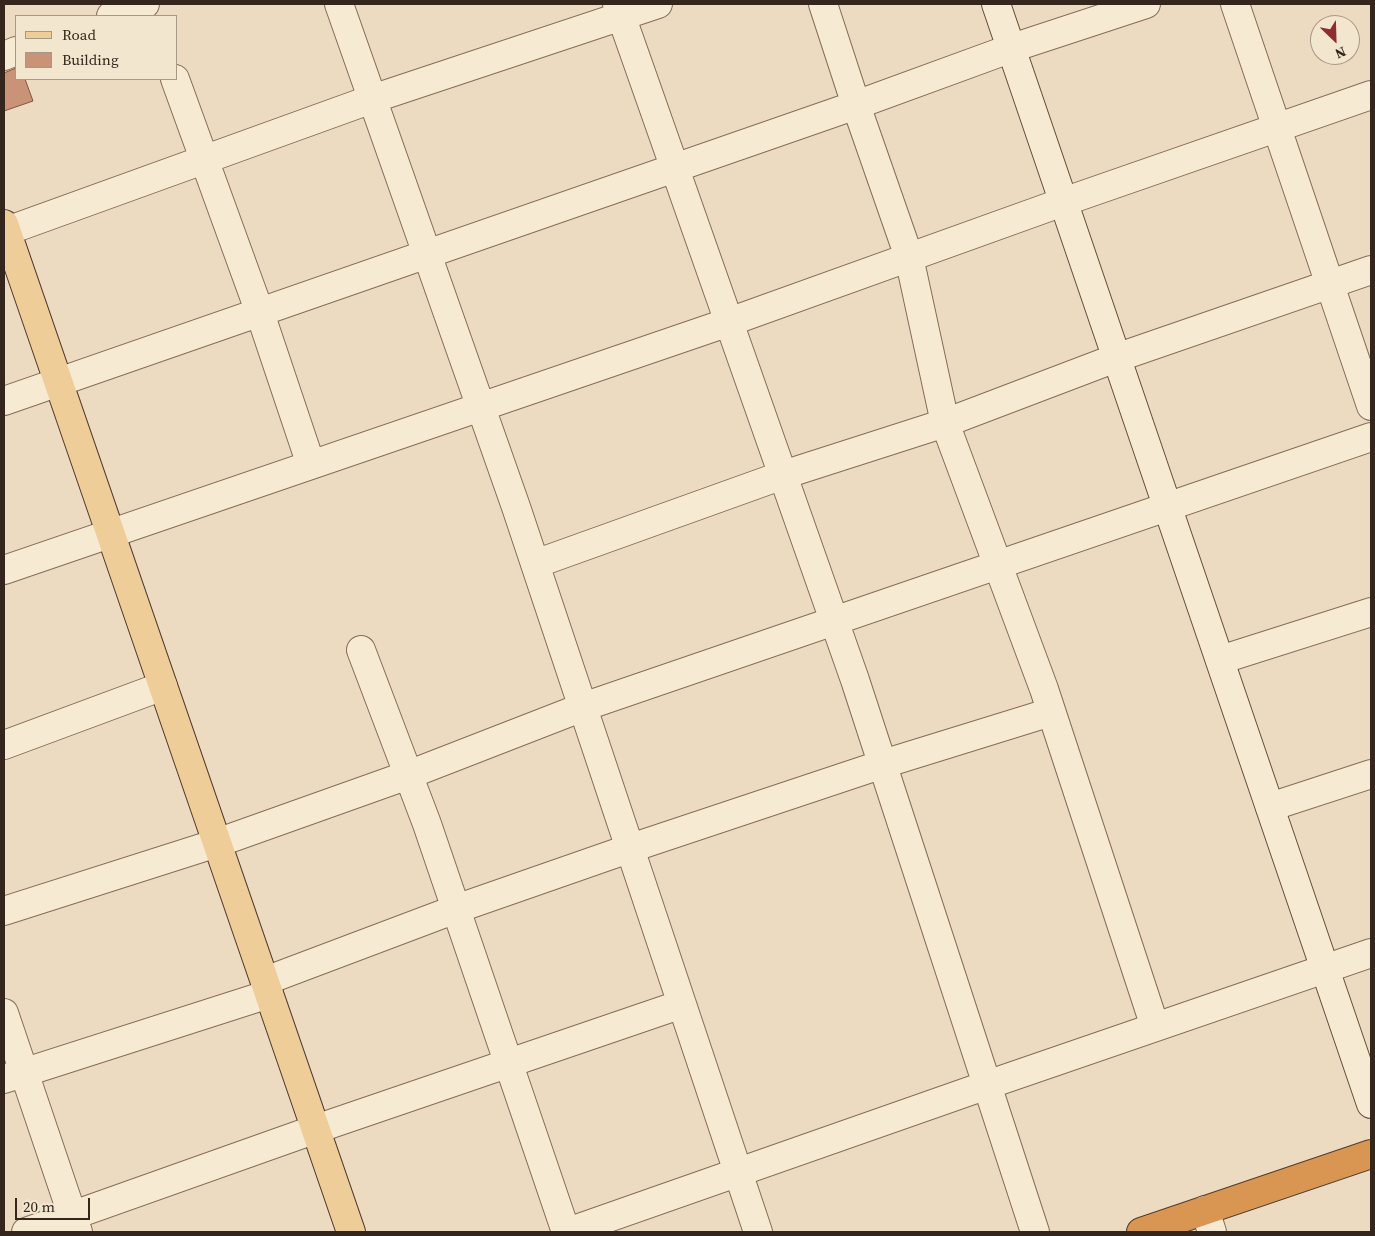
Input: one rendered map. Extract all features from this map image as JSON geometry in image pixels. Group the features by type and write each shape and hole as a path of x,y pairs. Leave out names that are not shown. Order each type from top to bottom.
{"highway":[{"path":"1141,1232 1209,1221 1371,1154"}],"main road":[{"path":"5,229 60,382 351,1232"}],"street":[{"path":"114,15 146,4"},
{"path":"339,4 535,564 758,1232"},
{"path":"5,229 205,160 619,10 658,4"},
{"path":"823,4 909,257 945,423 1051,712 1155,1027"},
{"path":"996,4 1371,1104"},
{"path":"4,401 856,105 1012,48 1146,4"},
{"path":"1235,4 1371,406"},
{"path":"619,10 834,622 1035,1232"},
{"path":"174,80 260,313 311,465"},
{"path":"4,570 729,322 1063,202 1371,95"},
{"path":"535,564 783,475 945,423 1116,358 1371,270"},
{"path":"4,911 217,842 408,775 583,707 1371,437"},
{"path":"1220,660 1371,612"},
{"path":"361,650 456,909 567,1232 1371,953"},
{"path":"4,745 163,686"},
{"path":"14,1076 267,987 456,909 630,848 882,764 1051,712"},
{"path":"1270,807 1371,774"},
{"path":"26,1232 75,1224 316,1129 682,1004"},
{"path":"4,1013 14,1076 75,1224"}],"building":[{"path":"15,68 15,80 25,80 33,101 4,111 4,73"}]}
